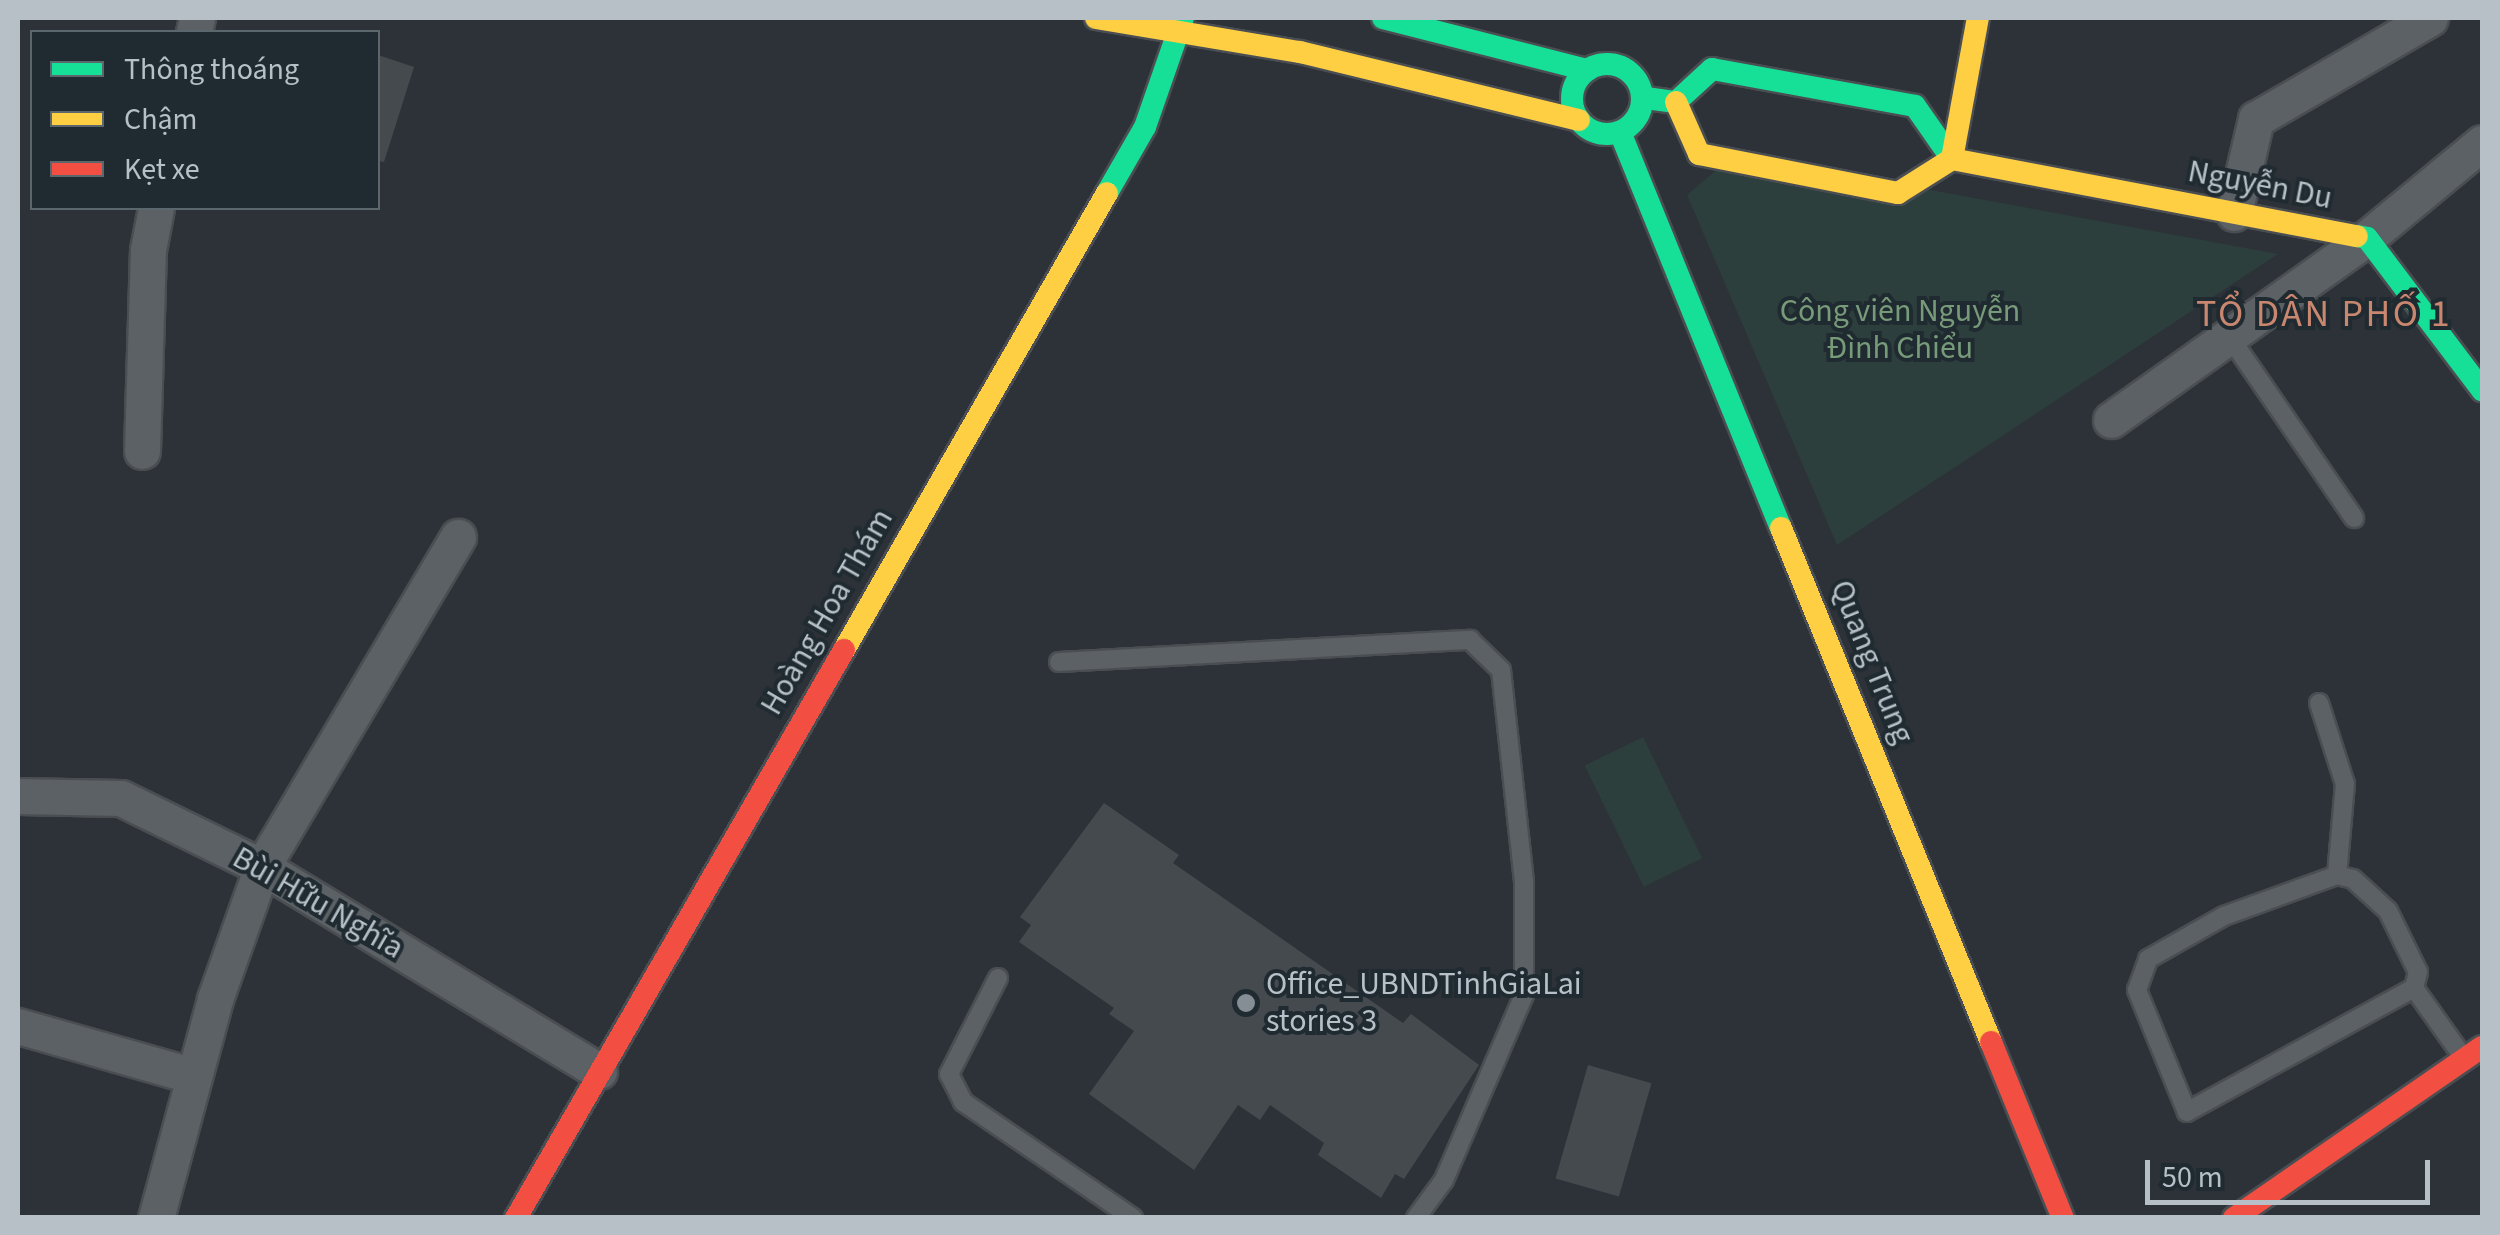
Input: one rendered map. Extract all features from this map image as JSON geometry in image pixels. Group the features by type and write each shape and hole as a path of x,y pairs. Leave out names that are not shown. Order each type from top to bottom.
{"street":[{"path":"1096,18 1180,24 1302,44 1579,120 1597,133 1620,132 1637,118 1642,98 1635,78 1618,66 1587,70 1383,18"},
{"path":"1676,102 1699,154 1898,193 1952,159 1978,18"},
{"path":"2234,213 2256,119 2430,18"},
{"name":"Hoàng Hoa Thám","path":"516,1218 1145,127 1180,24"},
{"path":"1642,98 1676,102 1712,69 1915,106 1952,159"},
{"path":"1579,120 1574,88 1587,70"},
{"name":"Quang Trung","path":"1620,132 2063,1218"},
{"path":"2111,420 2367,238 2482,143"},
{"name":"Nguyễn Du","path":"1952,159 2367,238 2482,390"},
{"path":"142,451 148,250 156,210"},
{"path":"156,1218 194,1076 262,867 458,537"},
{"name":"Bùi Hữu Nghĩa","path":"18,796 104,793 262,867 599,1072"},
{"path":"18,1026 194,1076"},
{"path":"2234,1218 2474,1053"}],"lane":[{"path":"2229,336 2354,518"},
{"path":"1059,662 1470,640 1501,670 1524,881 1524,995 1444,1180 1416,1218"},
{"path":"2319,703 2345,784 2337,876"},
{"path":"2337,876 2354,879 2388,911 2418,972 2414,988 2187,1112 2137,990 2148,959 2224,916 2337,876"},
{"path":"998,978 949,1074 963,1102 1133,1218"},
{"path":"2414,988 2474,1053"}],"green space":[{"name":"Công viên Nguyễn Đình Chiểu","path":"1735,154 2278,254 1837,545 1687,195"},
{"path":"1643,737 1702,858 1644,887 1585,765"}],"building":[{"path":"380,56 414,67 384,162 380,161"},
{"name":"Office_UBNDTinhGiaLai stories 3","path":"1104,803 1179,855 1173,863 1403,1023 1411,1014 1479,1065 1404,1179 1395,1174 1381,1198 1318,1155 1324,1143 1270,1105 1260,1120 1238,1105 1194,1170 1089,1094 1134,1031 1109,1014 1114,1008 1019,942 1031,925 1020,917"},
{"path":"1588,1065 1651,1083 1619,1197 1555,1178"}],"traffic: fast":[{"path":"1107,193 1145,127 1183,18"},
{"path":"1383,18 1587,70"},
{"path":"1607,64 1632,74 1642,99 1632,124 1607,134 1582,124 1572,99 1582,74 1607,64"},
{"path":"1646,98 1676,102 1712,69 1915,106 1952,159"},
{"path":"1620,132 1781,528"},
{"path":"2357,236 2367,238 2482,390"}],"traffic: slow":[{"path":"1096,18 1300,52 1579,120"},
{"path":"1952,159 1978,18"},
{"path":"1676,102 1699,154 1898,193 1952,159 2357,236"},
{"path":"844,650 1107,193"},
{"path":"1781,528 1991,1042"}],"traffic: jam":[{"path":"516,1218 844,650"},
{"path":"1991,1042 2063,1218"},
{"path":"2234,1218 2482,1047"}],"place":[{"name":"Office_UBNDTinhGiaLai stories 3","path":"1246,1003"}],"district":[{"name":"TỔ DÂN PHỐ 1","path":"2324,315"}]}
